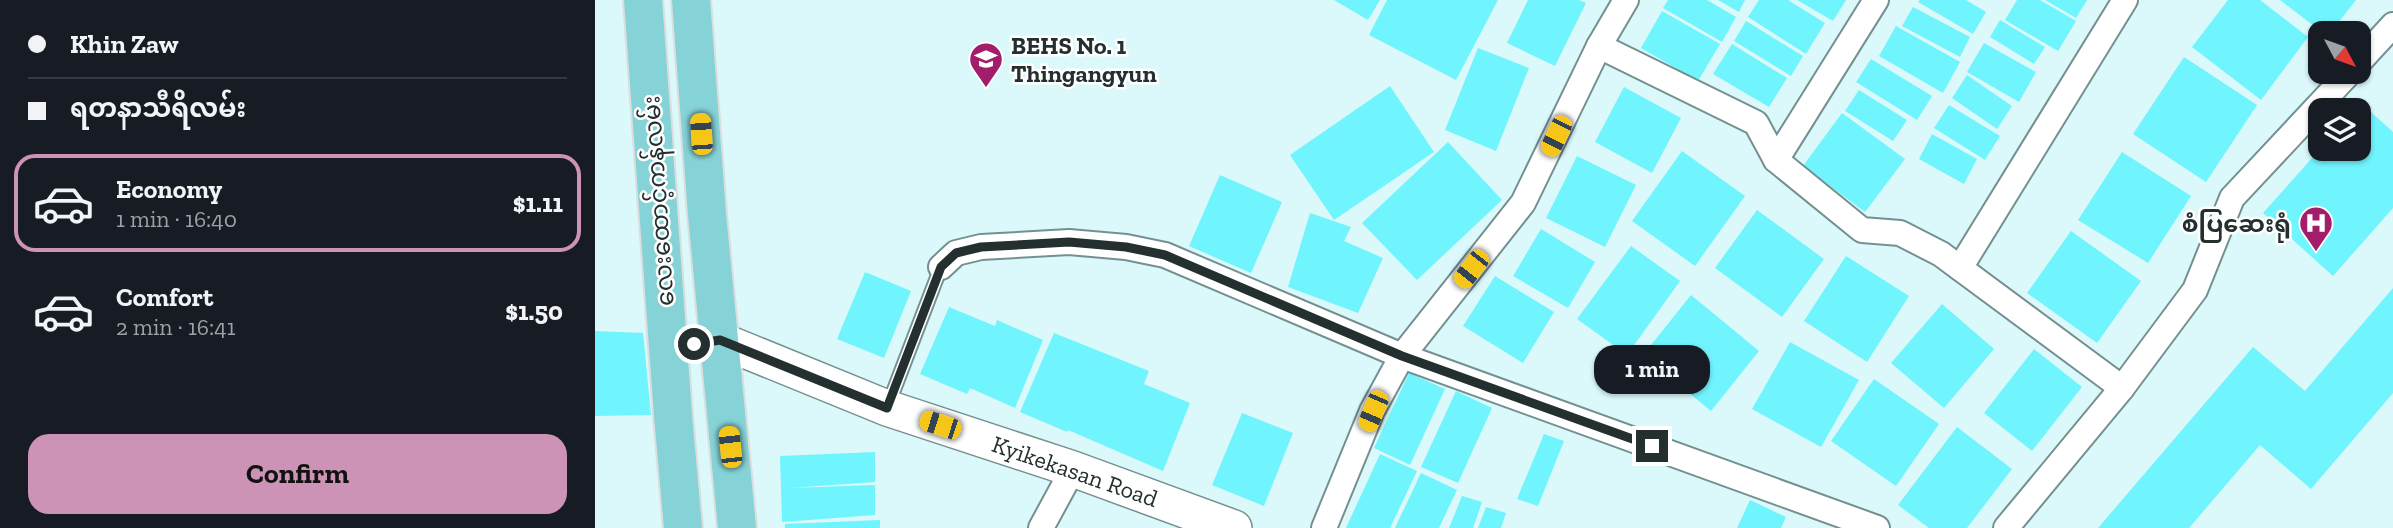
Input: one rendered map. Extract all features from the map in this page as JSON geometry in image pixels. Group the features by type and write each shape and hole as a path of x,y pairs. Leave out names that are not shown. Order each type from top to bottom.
{"main road":[{"name":"လေးထောင့်ကန်လမ်း","path":"643,0 683,528"},
{"name":"လေးထောင့်ကန်လမ်း","path":"691,0 707,214 737,528"},
{"path":"659,218 707,214"},
{"path":"668,348 720,340"}],"street":[{"path":"1324,528 1373,411 1402,356 1523,203 1599,46 1626,0"},
{"path":"1776,160 1876,0"},
{"path":"1960,268 2125,0"},
{"path":"2371,49 2393,25"},
{"path":"1599,46 1756,123 1776,160 1862,230 1900,233 1941,254 2122,388"},
{"path":"2006,528 2122,388 2195,290 2232,198 2339,84"},
{"path":"941,267 956,253 981,247 1069,242 1126,247 1165,255 1402,356 1877,528"},
{"name":"Kyikekasan Road","path":"720,340 887,408 1073,469 1234,528"},
{"path":"1041,528 1073,469"}],"lane":[{"path":"887,408 941,267"}],"building":[{"path":"1334,0 1380,0 1368,20"},
{"path":"1387,0 1498,0 1456,80 1369,35"},
{"path":"1528,0 1579,0 1586,3 1555,66 1507,43"},
{"path":"1668,0 1707,0 1736,17 1722,42 1663,8"},
{"path":"1718,0 1745,0 1739,12"},
{"path":"1759,0 1788,0 1825,23 1806,54 1748,17"},
{"path":"1797,0 1846,0 1833,21"},
{"path":"1966,0 1986,12 1973,34 1918,2"},
{"path":"2017,0 2040,0 2076,21 2058,51 2005,20"},
{"path":"2045,0 2087,0 2076,18"},
{"path":"2228,0 2260,0 2308,37 2261,100 2192,47"},
{"path":"2280,0 2356,0 2339,21 2308,21"},
{"path":"1913,7 1970,37 1960,57 1902,26"},
{"path":"1662,11 1720,44 1698,81 1641,48"},
{"path":"2000,20 2045,47 2034,64 1990,37"},
{"path":"1746,21 1803,56 1791,76 1734,41"},
{"path":"1896,26 1960,62 1943,93 1879,56"},
{"path":"1984,43 2036,72 2019,102 1967,72"},
{"path":"1732,44 1787,78 1769,107 1713,74"},
{"path":"1478,48 1529,68 1496,151 1445,130"},
{"path":"2184,57 2257,105 2206,182 2133,134"},
{"path":"1871,59 1932,96 1917,120 1856,82"},
{"path":"1967,75 2012,106 1997,129 1952,98"},
{"path":"1390,86 1434,152 1334,220 1290,155"},
{"path":"1624,87 1681,118 1652,173 1595,142"},
{"path":"1859,90 1907,120 1893,141 1845,111"},
{"path":"1949,105 2000,136 1985,160 1934,128"},
{"path":"2371,112 2393,132 2393,208 2333,276 2263,213 2309,161 2371,161"},
{"path":"1842,113 1905,159 1865,212 1803,166"},
{"path":"1932,134 1977,159 1964,184 1919,159"},
{"path":"1448,142 1502,200 1417,280 1362,223"},
{"path":"1682,151 1745,196 1695,266 1632,221"},
{"path":"2122,152 2191,196 2148,263 2078,220"},
{"path":"1577,156 1636,185 1605,247 1546,218"},
{"path":"1220,175 1282,202 1251,273 1189,246"},
{"path":"1757,210 1824,259 1782,317 1715,268"},
{"path":"1310,213 1351,227 1344,241 1383,258 1358,313 1288,287"},
{"path":"1541,229 1595,262 1568,308 1513,276"},
{"path":"2071,231 2141,281 2097,343 2027,293"},
{"path":"1631,246 1680,281 1627,355 1577,319"},
{"path":"1846,256 1909,296 1867,362 1804,321"},
{"path":"865,272 911,291 884,358 837,339"},
{"path":"1495,276 1554,312 1523,363 1463,326"},
{"path":"2393,288 2393,393 2311,489 2260,445 2189,528 2098,528 2253,347 2305,391"},
{"path":"1691,295 1759,351 1711,411 1643,355"},
{"path":"1942,304 1994,349 1944,408 1891,363"},
{"path":"949,307 995,326 997,320 1043,340 1015,408 970,388 967,394 920,374"},
{"path":"595,331 643,333 651,415 595,416"},
{"path":"1054,333 1149,371 1144,384 1190,403 1163,471 1020,412"},
{"path":"1790,342 1859,380 1821,447 1752,409"},
{"path":"2034,349 2082,387 2032,451 1984,413"},
{"path":"1409,373 1445,389 1410,465 1374,448"},
{"path":"1874,379 1939,424 1896,486 1831,441"},
{"path":"1456,391 1492,408 1458,483 1421,467"},
{"path":"1242,413 1293,433 1264,506 1212,485"},
{"path":"1957,427 2012,469 1967,528 1929,528 1898,505"},
{"path":"1544,434 1564,441 1538,506 1517,499"},
{"path":"875,452 875,482 789,488 875,485 875,515 782,522 780,456"},
{"path":"1380,454 1417,471 1390,528 1346,528"},
{"path":"1421,473 1457,490 1439,528 1395,528"},
{"path":"1462,496 1482,502 1473,528 1449,528"},
{"path":"1750,500 1786,517 1781,528 1737,528"},
{"path":"1486,507 1506,513 1501,528 1478,528"},
{"path":"880,520 880,528 785,528 785,524"}],"place":[{"name":"BEHS No. 1 Thingangyun","path":"986,89"},
{"name":"စံပြဆေးရုံ","path":"2316,253"}],"route":[{"path":"694,344 720,340 887,408 941,267 956,253 981,247 1069,242 1126,247 1165,255 1402,356 1652,446"}]}
